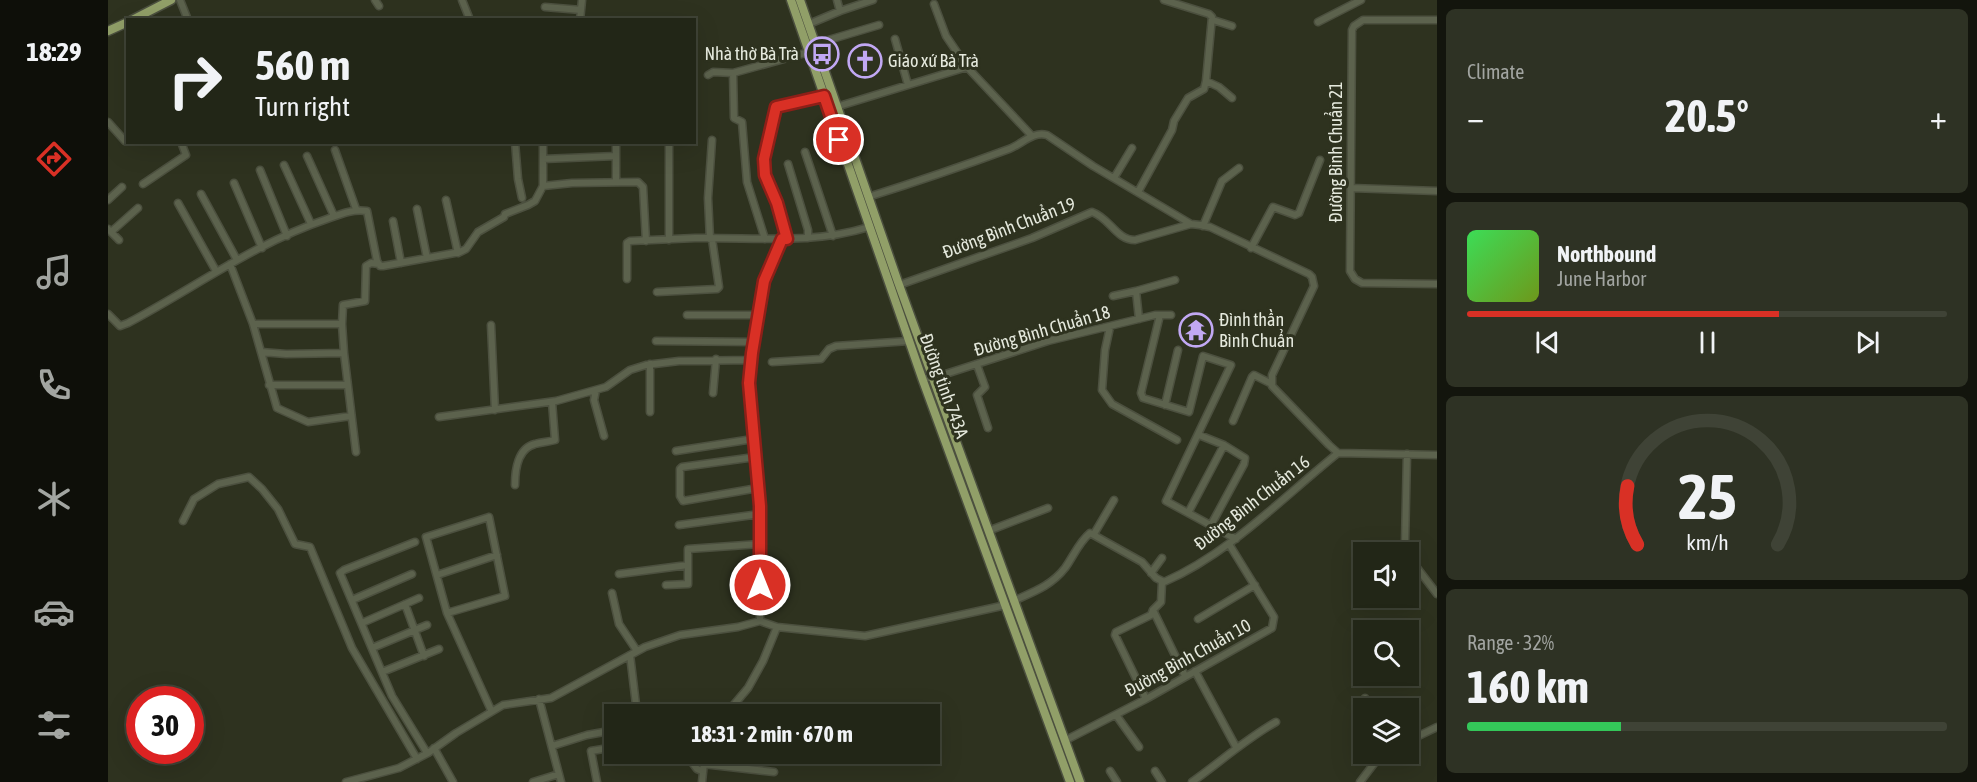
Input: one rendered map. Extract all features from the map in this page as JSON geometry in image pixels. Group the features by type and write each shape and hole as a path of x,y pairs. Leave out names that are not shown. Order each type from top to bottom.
{"main road":[{"path":"136,18 171,0"},
{"name":"Đường tỉnh 743A","path":"790,0 809,52 818,63 836,106 988,531 1009,603 1070,782"},
{"name":"Đường tỉnh 743A","path":"800,0 815,44 824,96 922,378 1080,782"},
{"path":"108,31 126,23"},
{"path":"1050,728 1060,726"}],"street":[{"path":"180,0 187,18"},
{"path":"462,0 469,18"},
{"path":"580,18 582,0"},
{"path":"837,0 840,11"},
{"path":"809,24 865,1 873,0"},
{"path":"1164,0 1209,14 1213,20 1232,26"},
{"path":"1318,22 1361,0"},
{"path":"934,4 946,36 967,67 1032,136"},
{"path":"545,8 581,10"},
{"path":"1138,192 1188,98 1204,89 1213,20"},
{"name":"Đường Bình Chuẩn 21","path":"1437,20 1363,20 1352,30 1350,271 1355,279 1362,283 1437,284"},
{"path":"815,44 879,25"},
{"path":"895,39 908,85"},
{"path":"708,75 713,72 733,73 809,52"},
{"path":"836,106 967,67"},
{"path":"733,73 734,120 742,123 747,183 765,239"},
{"path":"1206,81 1219,87 1232,98"},
{"path":"760,621 760,514 749,383 764,281 785,239 777,203 765,175 765,150 776,107 824,96"},
{"path":"108,122 126,141"},
{"path":"868,197 999,153 1020,145 1040,133 1047,135 1191,224 1203,226 1309,274 1314,286 1272,375 1272,384"},
{"path":"657,292 717,289 719,287 711,239 708,198 712,140"},
{"path":"143,184 186,154 182,144"},
{"path":"515,144 522,198"},
{"path":"356,452 342,324 344,305 365,301 366,266 371,263 383,266 401,263 458,253 466,249 478,232 505,214 535,201 543,186 543,144"},
{"path":"616,144 616,182"},
{"path":"669,144 669,240"},
{"path":"1114,178 1132,148"},
{"path":"335,150 356,209"},
{"path":"805,152 833,236"},
{"path":"307,156 334,216"},
{"path":"543,159 616,156"},
{"path":"1251,248 1273,207 1296,215 1299,213 1320,160"},
{"path":"788,164 808,230 808,238"},
{"path":"284,165 311,224"},
{"path":"1203,226 1222,181 1239,168"},
{"path":"260,170 287,236"},
{"path":"543,186 638,182 643,187 646,241"},
{"path":"234,183 262,248"},
{"path":"108,200 122,187"},
{"path":"1351,188 1437,191"},
{"path":"201,194 237,260"},
{"path":"446,200 458,253"},
{"path":"178,204 216,271"},
{"path":"119,240 110,231 138,208"},
{"path":"108,314 120,326 237,260 311,224 356,209 367,211 369,215 379,264"},
{"path":"417,209 428,258"},
{"name":"Đường Bình Chuẩn 19","path":"899,285 1032,238 1092,212 1101,216 1123,238 1129,240 1191,224"},
{"path":"393,221 401,263"},
{"path":"627,279 627,243 669,240 808,238 833,236 870,227"},
{"path":"230,264 253,324 277,408 308,422 351,416"},
{"path":"1113,296 1175,280"},
{"path":"1136,291 1139,319"},
{"path":"687,315 758,315"},
{"path":"1160,315 1141,396 1189,412 1203,356 1232,365 1166,501 1236,539"},
{"name":"Đường Bình Chuẩn 18","path":"922,378 933,378 1048,341 1139,319 1171,315"},
{"path":"253,324 342,324"},
{"path":"491,325 495,410"},
{"path":"1110,327 1105,350 1102,390 1105,396 1112,404 1177,440"},
{"path":"657,341 754,342"},
{"path":"772,362 821,359 829,349 836,346 909,341"},
{"path":"1165,405 1178,350"},
{"path":"261,352 286,354 344,352"},
{"path":"439,417 552,402 606,387 630,370 650,364 716,359 751,360"},
{"path":"713,393 716,359"},
{"path":"650,364 650,412"},
{"path":"977,365 984,387 977,395 988,428"},
{"path":"1233,421 1254,375 1272,384 1338,453 1437,454"},
{"path":"269,385 347,385"},
{"path":"596,390 594,400 604,436"},
{"path":"515,485 515,473 524,450 532,444 555,440 552,402"},
{"path":"1199,435 1224,445 1245,458 1244,464 1211,525"},
{"path":"676,452 753,439"},
{"path":"1188,513 1224,445"},
{"name":"Đường Bình Chuẩn 16","path":"1162,582 1181,574 1236,539 1338,453"},
{"path":"1405,542 1407,454"},
{"path":"755,458 682,467 680,469 680,496 683,501 758,488"},
{"path":"183,521 194,499 218,484 249,477 262,489 278,509 295,544 310,547 352,648 417,759"},
{"path":"1094,534 1114,500"},
{"path":"988,531 1048,508"},
{"path":"679,525 760,514"},
{"path":"447,613 505,596 489,517 426,537 447,613 491,710"},
{"path":"346,782 386,773 417,759 491,710 513,702 551,698 637,651 680,635 738,627 760,621 777,627 865,636 1009,603 1050,584 1087,535 1094,534 1142,562 1162,582 1161,602 1151,615 1116,632 1115,635 1146,699"},
{"path":"415,542 340,573 392,696 427,753"},
{"path":"666,585 688,584 688,549 760,544"},
{"name":"Đường Bình Chuẩn 10","path":"1064,741 1146,699 1272,628 1274,617 1229,544"},
{"path":"437,575 497,555"},
{"path":"1151,573 1162,558"},
{"path":"619,574 688,565"},
{"path":"1419,569 1437,594"},
{"path":"352,600 412,574"},
{"path":"1198,619 1255,585"},
{"path":"612,592 619,624 637,651"},
{"path":"362,623 419,598"},
{"path":"405,604 424,656"},
{"path":"1153,610 1185,676"},
{"path":"372,648 427,625"},
{"path":"734,704 748,688 763,661 777,627"},
{"path":"382,672 439,649"},
{"path":"630,655 637,704"},
{"path":"1195,671 1236,747"},
{"path":"539,699 561,782"},
{"path":"1116,715 1139,747"},
{"path":"1192,782 1200,780 1236,747 1276,722"},
{"path":"1419,736 1437,728"},
{"path":"552,746 604,732"},
{"path":"434,748 453,782"},
{"path":"597,782 591,751 604,749"},
{"path":"693,764 697,769 774,772"},
{"path":"702,782 704,764"},
{"path":"1360,782 1374,764"},
{"path":"1110,771 1117,782"},
{"path":"1155,771 1162,782"},
{"path":"533,782 559,774"}],"place":[{"name":"Nhà thờ Bà Trà","path":"822,54"},
{"name":"Giáo xứ Bà Trà","path":"865,61"},
{"name":"Đình thần Bình Chuẩn","path":"1196,330"}],"route":[{"path":"760,585 760,506 749,383 764,281 782,239 787,239 777,203 765,175 765,150 776,107 824,96 839,140"}]}
